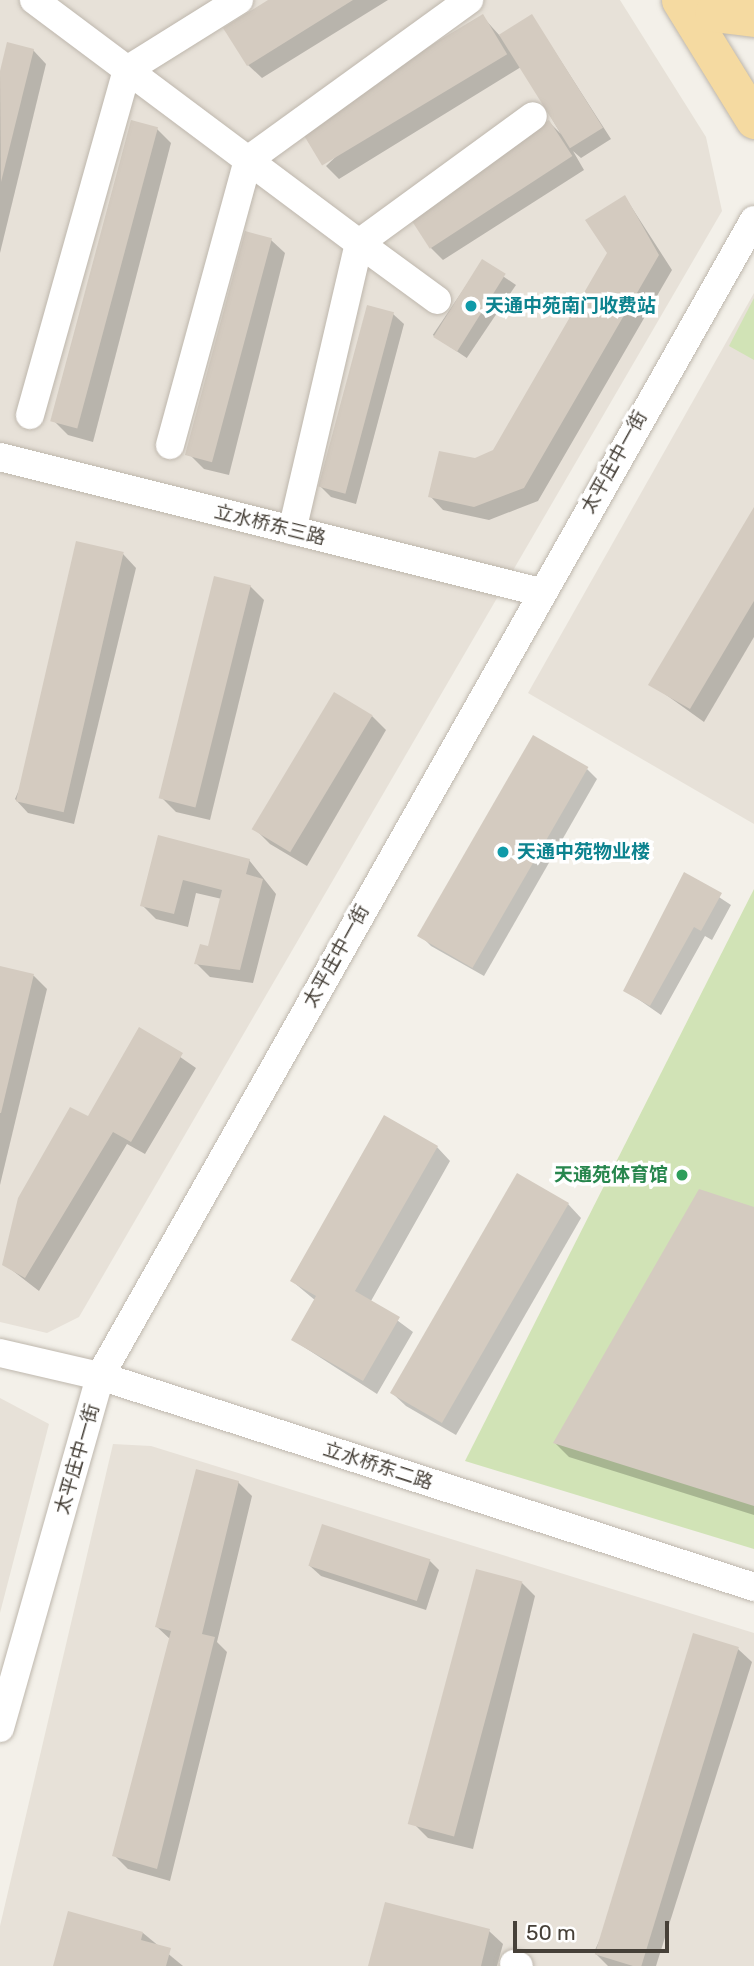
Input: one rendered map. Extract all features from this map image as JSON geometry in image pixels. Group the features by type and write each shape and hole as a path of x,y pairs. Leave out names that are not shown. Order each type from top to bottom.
{"main road":[{"path":"680,0 754,120"},
{"path":"709,7 754,18"},
{"path":"709,7 754,82"}],"street":[{"path":"34,0 437,300"},
{"path":"30,415 127,69 239,0"},
{"path":"170,445 248,160 468,0"},
{"path":"292,530 359,243 533,116"},
{"name":"太平庄中一街","path":"0,1728 100,1376 540,592 754,220"},
{"name":"立水桥东三路","path":"0,457 540,592"},
{"name":"立水桥东二路","path":"0,1353 100,1376 754,1587"}],"shaded area":[{"path":"0,0 620,0 706,137 722,211 79,1317 47,1333 0,1322"},
{"path":"754,293 754,824 528,693"},
{"path":"0,1398 49,1424 0,1613"},
{"path":"113,1444 151,1446 754,1633 754,1966 0,1966 0,1926"}],"green space":[{"path":"754,298 754,360 729,346"},
{"name":"天通苑体育馆","path":"754,889 754,1549 465,1461"}],"building":[{"path":"268,0 353,0 247,66 223,28"},
{"path":"483,14 507,54 322,166 298,125"},
{"path":"532,14 603,128 570,148 499,35"},
{"path":"7,42 34,49 1,182 0,71"},
{"path":"131,120 158,127 77,429 50,421"},
{"path":"549,120 572,156 430,249 406,213"},
{"path":"625,195 659,255 524,488 474,507 428,497 439,451 475,458 493,450 607,253 585,220"},
{"path":"245,231 272,238 212,462 185,455"},
{"name":"天通中苑南门收费站","path":"482,259 506,274 457,352 433,337"},
{"path":"367,305 394,312 345,494 318,487"},
{"path":"754,507 754,601 690,709 648,685"},
{"path":"76,541 124,552 64,812 16,801"},
{"path":"214,576 251,585 195,807 159,798"},
{"path":"334,692 373,715 290,852 252,829"},
{"name":"天通中苑物业楼","path":"533,735 588,767 472,968 417,936"},
{"path":"158,835 250,859 246,874 263,879 240,970 194,964 200,944 208,946 222,890 183,880 174,914 140,906"},
{"path":"684,872 722,893 701,931 694,927 650,1006 623,991"},
{"path":"0,966 34,974 1,1113 0,1113"},
{"path":"139,1027 183,1053 131,1142 113,1132 25,1278 2,1265 18,1198 70,1107 88,1116"},
{"path":"384,1115 438,1146 355,1291 400,1317 363,1381 291,1340 316,1296 290,1281"},
{"path":"517,1173 569,1203 442,1423 390,1393"},
{"path":"699,1189 754,1207 754,1506 553,1443"},
{"path":"196,1469 239,1481 202,1634 215,1637 157,1869 112,1856 171,1631 155,1627"},
{"path":"322,1524 430,1559 417,1601 308,1566"},
{"path":"476,1569 522,1581 454,1836 408,1824"},
{"path":"693,1633 739,1647 641,1966 595,1954"},
{"path":"385,1902 490,1929 481,1966 368,1966"},
{"path":"68,1911 143,1932 141,1940 171,1948 166,1966 53,1966"}],"place":[{"name":"天通中苑南门收费站","path":"471,306"},
{"name":"天通中苑物业楼","path":"503,852"},
{"name":"天通苑体育馆","path":"682,1175"}]}
